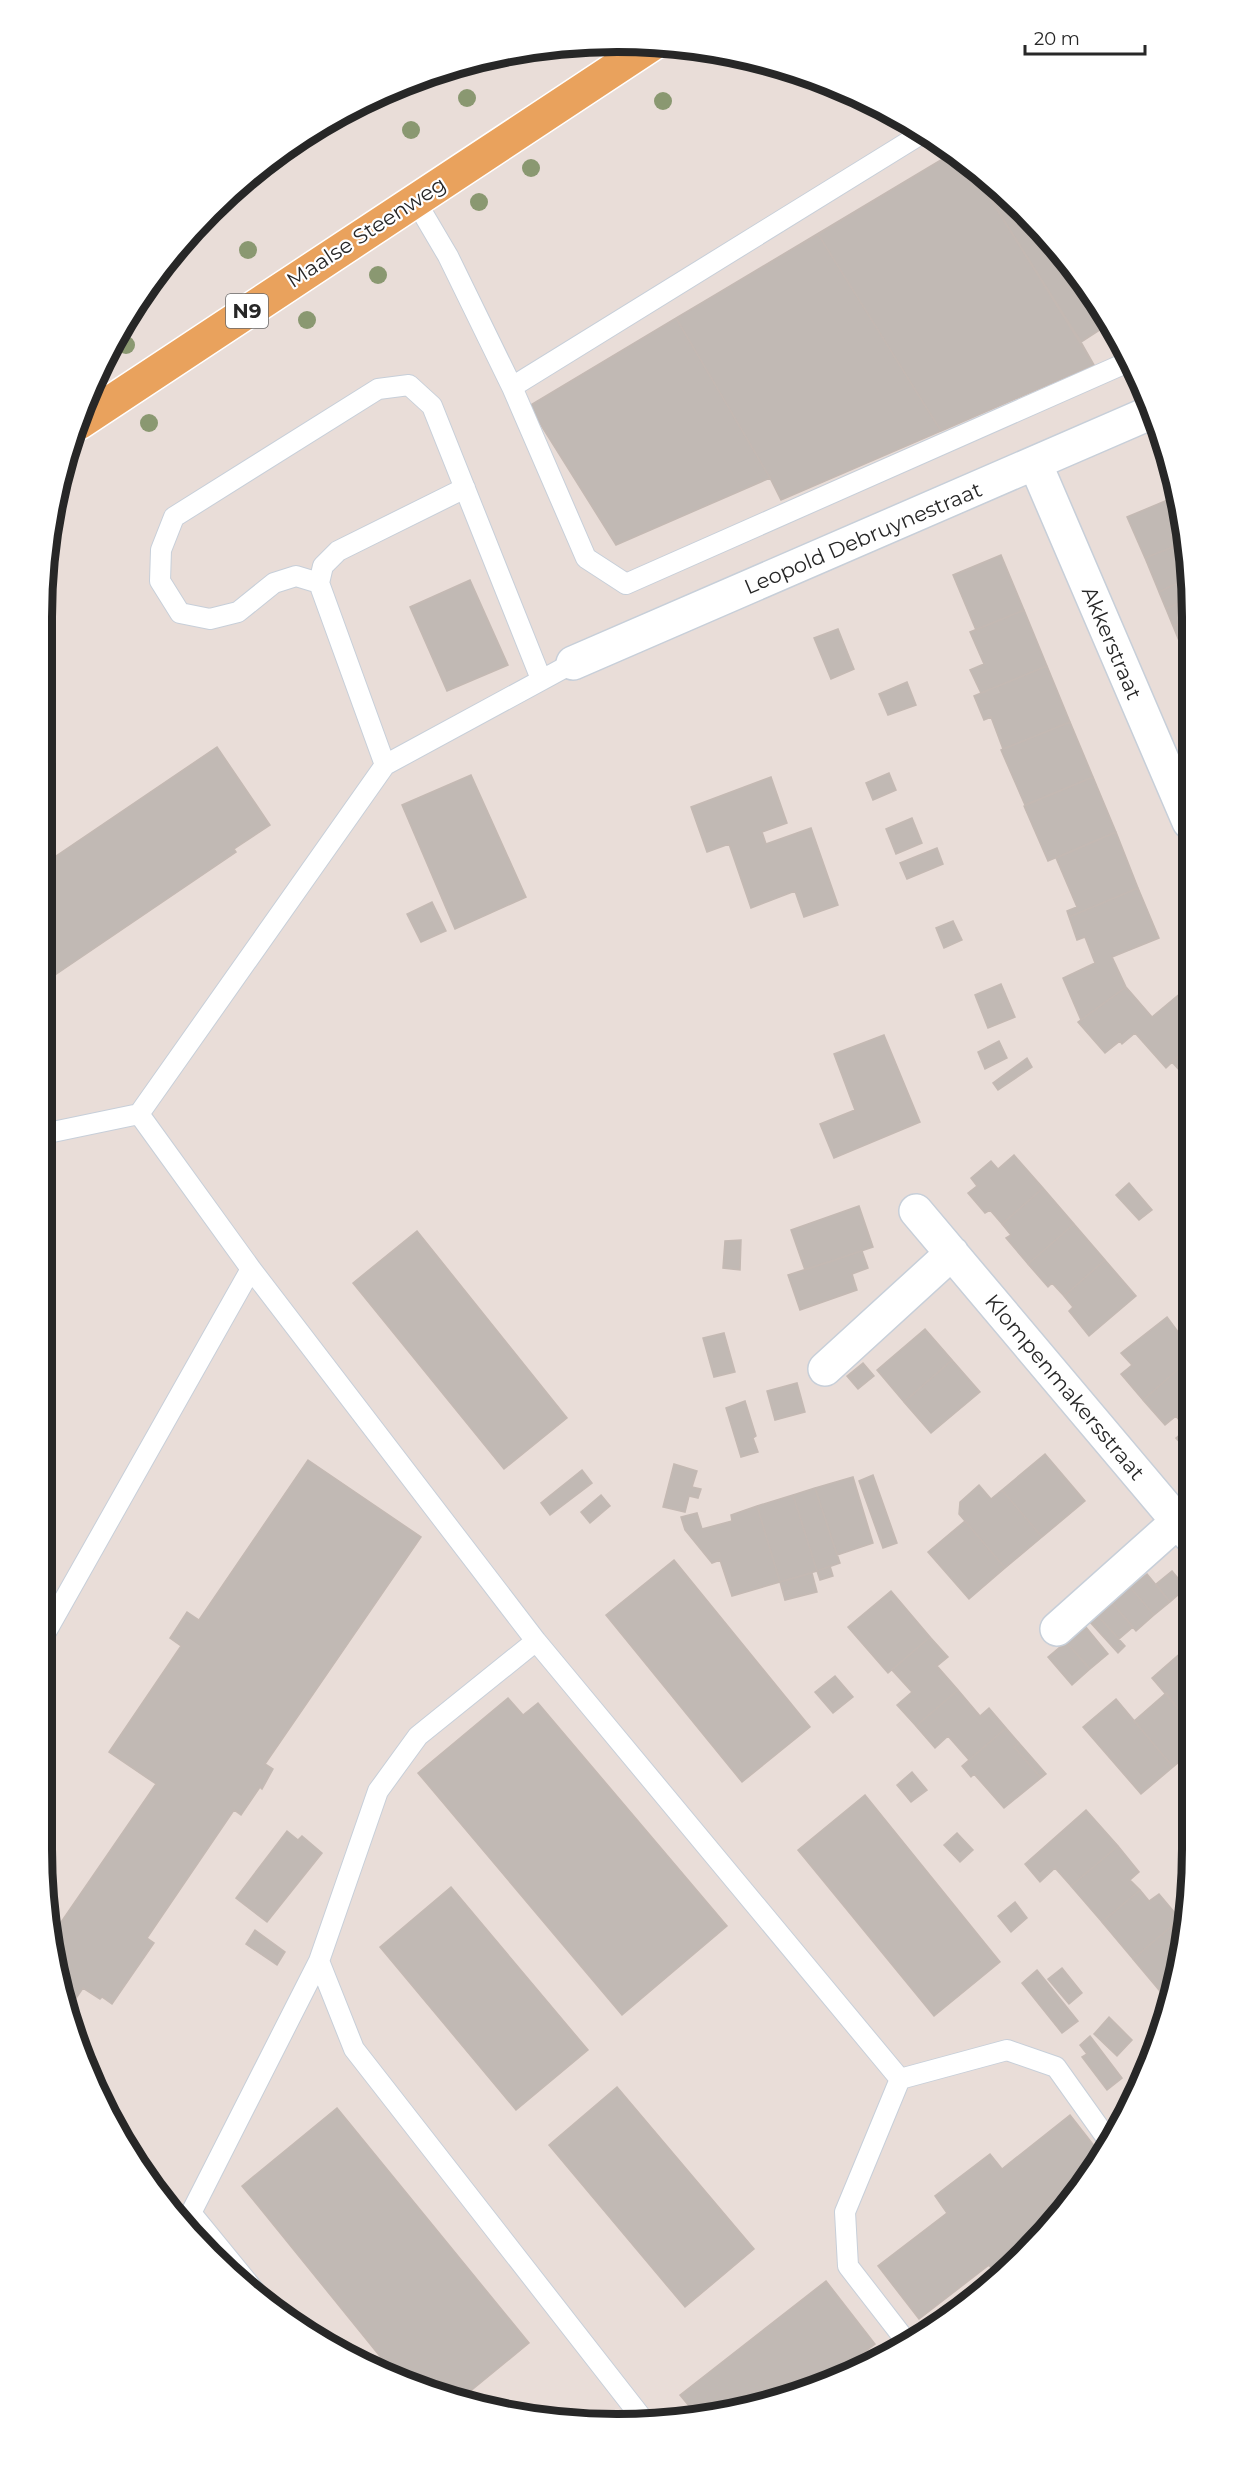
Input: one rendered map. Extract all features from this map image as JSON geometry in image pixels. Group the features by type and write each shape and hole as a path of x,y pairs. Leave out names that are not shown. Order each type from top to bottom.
{"main road":[{"name":"Maalse Steenweg","path":"90,416 639,53"}],"street":[{"name":"Leopold Debruynestraat","path":"573,663 1145,415"},
{"name":"Akkerstraat","path":"1035,463 1182,806"},
{"name":"Klompenmakersstraat","path":"916,1211 1182,1527"},
{"path":"825,1369 952,1253"},
{"name":"Klompenmakersstraat","path":"1057,1629 1182,1531"}],"lane":[{"path":"512,387 915,138"},
{"path":"415,200 448,256 512,387 586,558 626,584 1122,365"},
{"path":"319,583 296,576 274,583 238,612 210,620 180,613 160,581 161,550 174,517 378,389 409,385 432,406 542,679"},
{"path":"385,765 319,583 322,566 338,551 465,488"},
{"path":"52,1132 139,1114 385,765 573,663"},
{"path":"139,1114 251,1269 536,1641 900,2079"},
{"path":"52,1621 251,1269"},
{"path":"189,2217 319,1961 378,1791 418,1736 536,1641"},
{"path":"319,1961 354,2049 638,2413"},
{"path":"900,2079 1007,2050 1056,2067 1105,2135"},
{"path":"900,2079 845,2212 848,2266 902,2337"}],"building":[{"path":"945,158 990,193 1042,245 1066,274 1103,328 1081,342 1094,365 781,500 770,478 616,545 529,406"},
{"path":"945,158 983,187 1094,365 941,431 818,234"},
{"path":"983,187 1042,245 1066,274 1103,328 1081,342"},
{"path":"818,234 941,431 781,500 676,318"},
{"path":"676,318 770,478 616,545 529,406"},
{"path":"1170,499 1178,545 1145,558 1127,517"},
{"path":"1178,545 1181,581 1159,592 1145,558"},
{"path":"1001,555 1024,610 976,630 953,575"},
{"path":"470,580 508,665 447,691 410,607"},
{"path":"1181,581 1182,602 1166,609 1159,592"},
{"path":"1182,602 1182,623 1173,626 1166,609"},
{"path":"1024,610 1047,666 981,693 970,670 984,664 970,632"},
{"path":"1182,623 1182,648 1173,626"},
{"path":"838,629 854,669 831,679 814,638"},
{"path":"1047,666 1070,722 1003,749 991,717 984,720 974,696"},
{"path":"907,682 916,705 888,715 879,694"},
{"path":"1070,722 1093,777 1025,805 1001,750"},
{"path":"217,747 270,825 234,849 236,852 52,977 52,859"},
{"path":"889,773 896,790 873,800 866,783"},
{"path":"471,775 526,897 455,929 402,805"},
{"path":"771,777 787,823 762,832 766,844 811,828 838,905 804,917 795,891 751,908 729,844 707,852 691,807"},
{"path":"1093,777 1116,832 1048,861 1024,806"},
{"path":"912,818 922,843 896,854 886,829"},
{"path":"1116,832 1138,888 1069,917 1067,911 1077,907 1056,858"},
{"path":"937,848 943,864 907,879 900,863"},
{"path":"1138,888 1159,938 1112,957 1126,987 1081,1020 1063,978 1095,963 1085,937 1077,940 1069,917"},
{"path":"432,902 446,931 421,942 407,914"},
{"path":"953,921 962,940 944,948 936,928"},
{"path":"1001,984 1015,1017 988,1028 975,995"},
{"path":"1126,987 1152,1017 1182,992 1182,1053 1166,1068 1135,1033 1122,1044 1120,1041 1105,1053 1078,1022"},
{"path":"884,1035 920,1122 834,1158 820,1124 855,1110 834,1054"},
{"path":"999,1041 1007,1058 985,1069 978,1052"},
{"path":"1182,1053 1182,1073 1172,1062"},
{"path":"1027,1058 1032,1067 998,1090 993,1083"},
{"path":"1014,1155 1043,1188 1002,1224 990,1210 985,1213 968,1193 977,1186 971,1178 991,1161 998,1169"},
{"path":"1129,1183 1152,1210 1139,1220 1116,1195"},
{"path":"1043,1188 1074,1224 1028,1264 1006,1238 1011,1235 1002,1224"},
{"path":"859,1206 873,1247 805,1270 791,1230"},
{"path":"1074,1224 1105,1260 1064,1296 1052,1283 1048,1287 1028,1264"},
{"path":"417,1231 567,1418 504,1469 353,1283"},
{"path":"741,1240 740,1270 723,1268 725,1241"},
{"path":"862,1251 868,1268 852,1274 857,1290 800,1310 788,1275"},
{"path":"1105,1260 1136,1296 1089,1336 1069,1311 1073,1307 1064,1296"},
{"path":"1167,1317 1182,1337 1182,1366 1143,1400 1121,1374 1132,1365 1121,1353"},
{"path":"925,1329 952,1360 904,1402 877,1370"},
{"path":"724,1333 735,1372 714,1377 703,1338"},
{"path":"952,1360 980,1392 931,1433 904,1402"},
{"path":"863,1363 874,1376 858,1389 847,1376"},
{"path":"1182,1366 1182,1424 1176,1416 1165,1425 1143,1400"},
{"path":"797,1383 805,1412 775,1420 767,1391"},
{"path":"745,1401 756,1436 753,1438 758,1452 741,1457 726,1408"},
{"path":"1182,1433 1182,1445 1176,1438"},
{"path":"1045,1454 1085,1501 1042,1537 1002,1490"},
{"path":"308,1460 421,1537 265,1764 273,1769 262,1789 260,1787 241,1815 234,1810 147,1938 154,1943 112,2004 83,1988 74,2002 58,1927 156,1784 109,1752 181,1646 170,1638 187,1612 199,1620"},
{"path":"674,1464 697,1471 692,1487 701,1489 698,1498 689,1496 685,1512 663,1507"},
{"path":"582,1470 592,1483 550,1515 541,1503"},
{"path":"873,1475 897,1543 883,1548 859,1481"},
{"path":"853,1477 873,1543 837,1555 815,1488"},
{"path":"979,1485 991,1499 1002,1490 1042,1537 1005,1568 959,1514 960,1502"},
{"path":"815,1488 840,1563 817,1571 793,1495"},
{"path":"601,1495 610,1506 590,1523 581,1512"},
{"path":"793,1495 817,1571 780,1582 757,1506"},
{"path":"757,1506 780,1582 732,1596 720,1560 712,1563 685,1530 681,1517 697,1513 702,1529 732,1521 731,1515"},
{"path":"965,1521 1005,1568 969,1599 928,1552"},
{"path":"674,1560 810,1727 742,1782 606,1615"},
{"path":"830,1566 833,1576 820,1580 817,1571"},
{"path":"1172,1571 1182,1583 1182,1592 1170,1602 1156,1584"},
{"path":"812,1573 817,1592 785,1600 780,1582"},
{"path":"1147,1574 1170,1602 1154,1615 1130,1587"},
{"path":"1130,1587 1154,1615 1136,1631 1112,1603"},
{"path":"891,1591 930,1637 888,1673 848,1627"},
{"path":"1112,1603 1133,1627 1119,1639 1098,1616"},
{"path":"1098,1616 1125,1646 1118,1653 1090,1622"},
{"path":"1085,1626 1108,1654 1090,1669 1066,1642"},
{"path":"930,1637 948,1657 937,1666 958,1690 916,1726 897,1705 912,1692 892,1670"},
{"path":"1066,1642 1090,1669 1072,1685 1048,1657"},
{"path":"1182,1652 1182,1713 1152,1678"},
{"path":"835,1676 853,1697 833,1713 815,1692"},
{"path":"958,1690 980,1716 989,1708 1006,1728 969,1760 948,1736 935,1748 916,1726"},
{"path":"1166,1693 1182,1713 1182,1760 1173,1767 1134,1721"},
{"path":"508,1698 523,1715 538,1703 727,1926 622,2015 418,1773"},
{"path":"1116,1699 1173,1767 1141,1794 1083,1727"},
{"path":"1006,1728 1019,1743 1014,1747 1041,1778 1004,1808 974,1774 971,1777 962,1766"},
{"path":"1019,1743 1046,1774 1041,1778 1014,1747"},
{"path":"912,1772 927,1790 911,1802 897,1785"},
{"path":"865,1795 1000,1962 934,2016 798,1850"},
{"path":"1086,1810 1118,1846 1071,1886 1055,1868 1040,1882 1025,1864"},
{"path":"287,1831 298,1840 302,1836 322,1853 267,1922 236,1898"},
{"path":"957,1833 973,1850 960,1862 944,1845"},
{"path":"1118,1846 1139,1872 1130,1880 1140,1890 1102,1922 1071,1886"},
{"path":"451,1887 588,2050 516,2110 380,1947"},
{"path":"1140,1890 1149,1901 1159,1894 1178,1917 1178,1921 1133,1959 1102,1922"},
{"path":"1015,1902 1027,1918 1011,1932 998,1916"},
{"path":"1178,1921 1163,1995 1133,1959"},
{"path":"255,1930 285,1952 277,1965 246,1944"},
{"path":"1062,1968 1082,1993 1069,2004 1048,1979"},
{"path":"1037,1970 1078,2021 1062,2033 1022,1983"},
{"path":"1109,2017 1132,2040 1117,2056 1094,2034"},
{"path":"1090,2036 1122,2078 1107,2090 1082,2057 1087,2054 1080,2045"},
{"path":"617,2087 754,2249 685,2307 549,2145"},
{"path":"337,2108 529,2343 467,2394 436,2385 387,2365 242,2186"},
{"path":"1070,2115 1096,2149 1066,2193 1017,2249 993,2271 989,2265 919,2319 878,2266 947,2213 935,2196 990,2154 1002,2169"},
{"path":"826,2281 875,2344 855,2361 799,2385 764,2395 692,2410 680,2395"}]}
